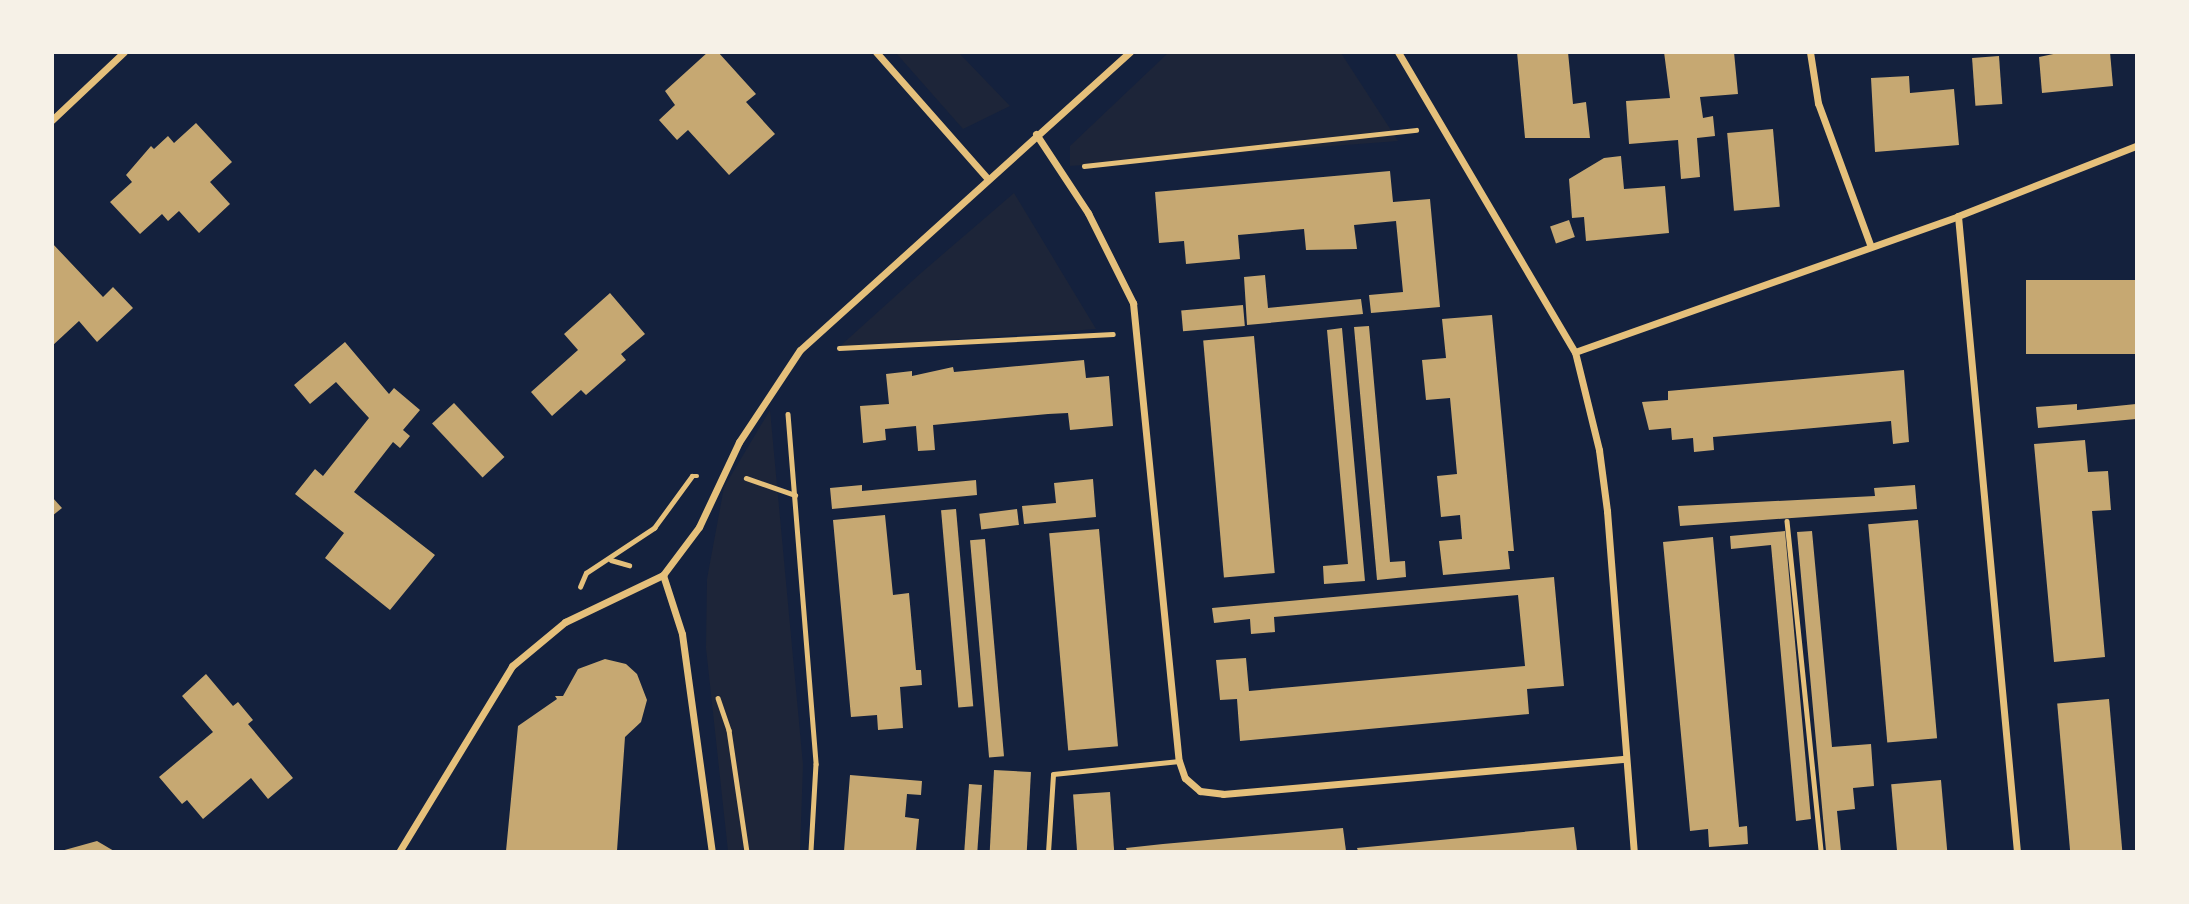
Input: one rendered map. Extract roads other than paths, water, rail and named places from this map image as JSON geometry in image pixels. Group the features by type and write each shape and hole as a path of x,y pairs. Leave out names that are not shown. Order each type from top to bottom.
{"street":[{"path":"52,120 124,52"},
{"path":"876,52 987,178"},
{"path":"399,852 512,666 565,622 663,575 699,527 728,471 738,442 800,350 987,178 1130,52"},
{"path":"1398,52 1575,352 1598,450 1607,510 1634,852"},
{"path":"1810,52 1818,103 1871,247"},
{"path":"1037,134 1115,263 1133,303 1179,761 1185,778 1200,791 1223,794 1625,759"},
{"path":"1575,352 1958,216 2137,146"},
{"path":"1958,216 2017,852"},
{"path":"663,575 682,634 712,852"}],"lane":[{"path":"1048,852 1053,774 1179,761"}]}
